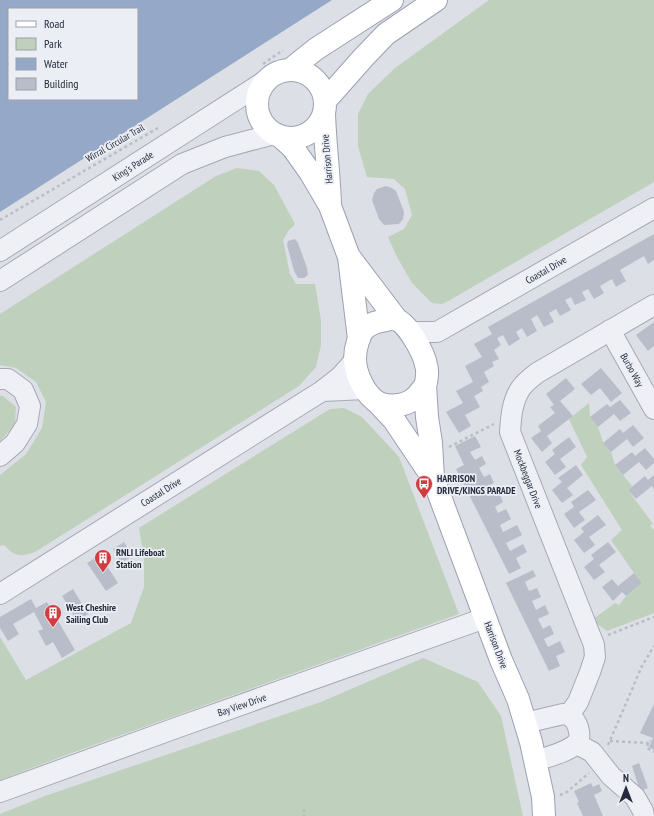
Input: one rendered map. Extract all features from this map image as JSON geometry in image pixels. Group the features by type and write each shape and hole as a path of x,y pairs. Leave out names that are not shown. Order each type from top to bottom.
{"main road":[{"path":"291,69 316,49 392,0"},
{"path":"325,107 323,91 318,82 310,75 291,69 272,74 260,89 257,99 257,109 260,119 266,127 277,135 291,138 302,136 312,131 319,123 325,107 363,58 386,34 436,0"},
{"name":"Harrison Drive","path":"325,107 330,206"},
{"name":"Harrison Drive","path":"277,135 293,148 310,172 330,206 349,257 359,339"},
{"name":"Harrison Drive","path":"349,257 403,326"},
{"path":"391,319 403,326 418,345 426,375 415,398 407,404 388,406 372,396 356,371 355,351 359,339 363,330 377,321 391,319"},
{"name":"Harrison Drive","path":"426,375 427,417 431,442 433,478"},
{"name":"Harrison Drive","path":"372,396 394,420 433,478 501,660 518,699 535,761 544,809"}],"street":[{"name":"King's Parade","path":"0,251 265,81"},
{"path":"0,281 182,164 225,147 277,135"},
{"name":"Coastal Drive","path":"403,326 437,332 654,208"},
{"name":"Mockbeggar Drive","path":"568,715 578,702 590,672 595,657 594,645 510,432 511,416 515,399 522,387 537,373 654,305"},
{"name":"Burbo Way","path":"610,330 654,409"},
{"path":"426,375 437,332"},
{"name":"Coastal Drive","path":"0,594 322,391 340,377 355,360"},
{"path":"0,378 8,379 23,390 30,406 27,424 15,444 0,456"},
{"path":"322,391 372,396"},
{"name":"Bay View Drive","path":"0,792 183,725 485,618"},
{"path":"525,723 563,714 575,719 578,729 580,738 577,744 565,751 535,761"},
{"path":"577,744 592,752 611,776 635,797 643,811 644,816"}],"path":[{"name":"Wirral Circular Trail","path":"0,220 159,127"},
{"path":"432,456 511,416"},
{"path":"592,641 654,617"},
{"path":"544,809 567,792 601,763 642,666 654,646"},
{"path":"610,741 648,743 650,740 651,741"},
{"path":"648,743 647,748 654,752"},
{"path":"304,810 304,816"}],"green space":[{"path":"489,0 654,0 654,182 450,300 442,304 432,303 412,283 397,257 388,237 404,229 412,215 405,189 394,179 367,177 358,146 358,114 368,94 395,68"},
{"path":"237,168 259,171 274,185 295,224 283,240 290,274 296,284 315,284 321,320 321,345 316,367 299,386 35,552 25,555 18,555 11,552 4,545 0,546 0,475 26,454 42,428 46,402 36,382 16,368 0,365 0,314 216,176"},
{"path":"0,396 3,396 16,407 15,425 0,441"},
{"path":"589,403 590,417 598,427 603,442 611,452 615,465 632,486 628,490 653,524 650,526 654,530 654,613 607,631 592,620 615,603 619,605 626,596 642,583 611,540 622,530 581,465 587,457 569,419"},
{"path":"344,408 362,417 399,457 459,614 0,780 0,637 26,680 131,623 144,587 144,559 139,528 330,409"},
{"path":"423,658 478,682 501,716 523,816 0,816 0,814 45,796 321,702"}],"water":[{"path":"0,0 332,0 0,212"}],"building":[{"path":"386,186 396,191 404,212 403,219 399,224 384,225 379,219 372,200 377,189"},
{"path":"654,234 654,260 648,264 644,256 620,270 626,281 616,287 612,279 600,286 604,293 594,299 588,289 582,292 586,300 575,305 571,297 565,300 571,310 560,316 556,309 549,313 554,322 544,327 537,315 531,319 537,331 527,337 522,328 516,332 520,339 509,346 503,335 497,338 501,345 494,350 499,359 492,362 494,366 484,372 489,382 481,387 483,391 474,396 480,407 465,415 471,426 459,433 446,412 463,403 456,391 473,382 465,366 482,357 474,344 492,334 488,327"},
{"path":"295,239 298,243 307,268 308,275 304,278 298,278 294,271 287,245 288,241"},
{"path":"654,322 654,346 648,351 636,335"},
{"path":"601,368 622,393 611,402 600,388 591,395 581,384"},
{"path":"566,378 575,389 560,401 573,416 547,436 552,443 542,452 531,438 541,431 538,426 555,413 550,407 554,405 546,394"},
{"path":"620,400 631,413 620,421 614,414 598,427 590,417 607,404 610,407"},
{"path":"633,425 644,438 633,447 627,439 611,452 603,443 620,429 623,433"},
{"path":"475,436 481,447 470,452 475,460 482,456 486,464 479,468 484,477 490,474 494,483 485,487 489,496 498,491 503,502 495,507 498,513 506,509 511,519 500,525 503,532 517,525 522,535 506,543 510,551 523,544 527,552 516,558 521,568 509,574 456,469 464,465 455,446"},
{"path":"569,437 576,447 560,459 566,467 555,475 545,462 555,454 552,450"},
{"path":"645,448 654,459 654,463 646,470 639,462 623,475 615,465 632,452 635,456"},
{"path":"576,465 583,475 567,488 573,495 562,503 552,490 562,482 558,478"},
{"path":"654,475 654,489 652,486 636,499 628,490 645,476 648,480"},
{"path":"588,490 596,500 579,512 585,520 574,528 564,514 574,507 571,502"},
{"path":"598,515 606,525 589,537 595,545 584,553 574,540 584,532 581,528"},
{"path":"124,542 133,556 121,563 113,549"},
{"path":"608,542 616,552 599,565 605,572 594,580 584,567 594,559 591,555"},
{"name":"RNLI Lifeboat Station","path":"100,555 118,583 106,591 87,563"},
{"path":"533,570 536,576 525,582 529,591 537,588 541,597 532,601 536,610 545,605 549,614 538,619 543,629 550,625 554,634 544,639 548,647 560,641 565,652 556,656 560,666 549,671 506,583"},
{"path":"634,573 642,583 626,596 622,592 613,601 602,587 612,579 618,586"},
{"name":"West Cheshire Sailing Club","path":"73,589 88,614 77,621 62,596"},
{"name":"West Cheshire Sailing Club","path":"31,599 36,608 47,602 75,650 62,658 53,642 46,646 38,631 43,629 34,612 13,624 19,634 8,641 0,628 0,617"},
{"path":"654,704 654,750 649,747 653,738 640,733"},
{"path":"639,763 648,788 640,791 632,766"},
{"path":"591,783 593,787 599,784 602,791 594,795 603,816 583,816 577,803 579,802 574,791"}],"place":[{"name":"HARRISON DRIVE/KINGS PARADE","path":"424,499"},
{"name":"RNLI Lifeboat Station","path":"103,573"},
{"name":"West Cheshire Sailing Club","path":"53,628"}]}
